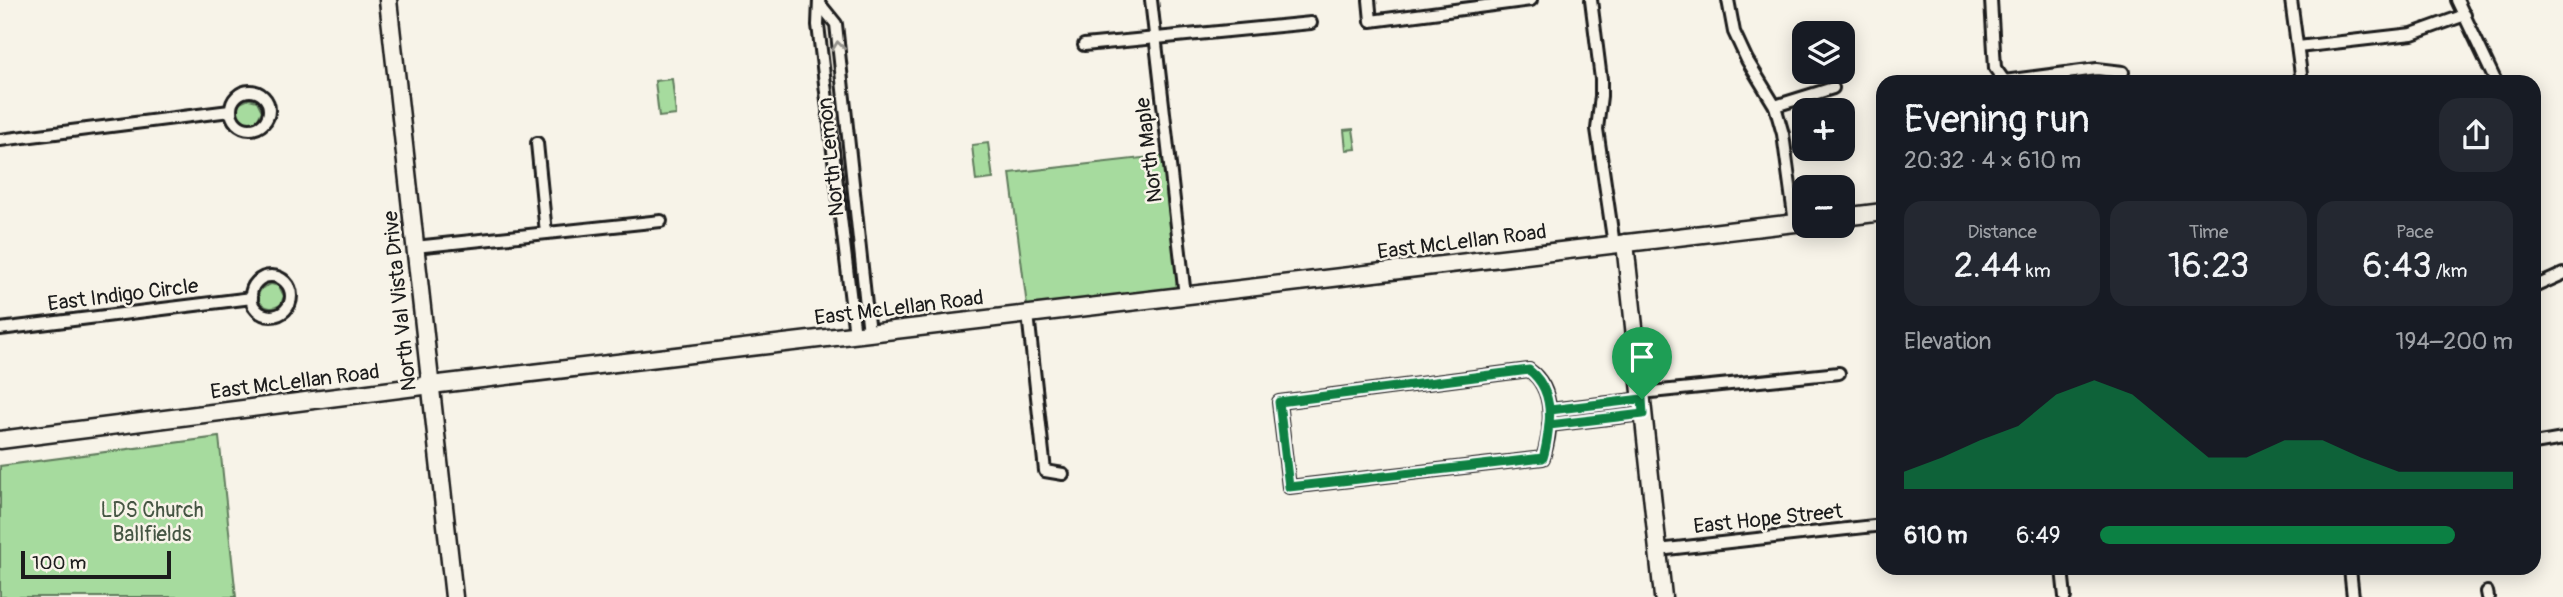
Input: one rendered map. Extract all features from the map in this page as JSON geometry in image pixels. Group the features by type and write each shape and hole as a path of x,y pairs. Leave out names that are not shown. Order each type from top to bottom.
{"street":[{"name":"North Val Vista Drive","path":"388,0 454,597"},
{"name":"North Maple","path":"1151,0 1185,296"},
{"path":"1369,0 1371,21 1531,0"},
{"path":"1591,0 1601,79 1597,129 1620,244 1642,402 1663,597"},
{"path":"1728,0 1734,32 1747,60 1775,106 1792,184"},
{"path":"1991,0 1995,68 2000,75"},
{"path":"2291,0 2301,75"},
{"path":"2457,0 2493,75"},
{"name":"North Lemon","path":"819,2 836,23 864,298 862,334"},
{"name":"North Lemon","path":"819,2 818,25 850,299 862,334"},
{"path":"2298,47 2412,34 2465,15"},
{"path":"1084,46 1311,23"},
{"path":"2050,75 2097,69 2123,72"},
{"name":"North Lemon","path":"825,81 842,79"},
{"path":"1775,106 1833,88"},
{"path":"0,140 230,111"},
{"path":"537,143 546,233"},
{"path":"1855,216 1876,213"},
{"path":"415,247 661,221"},
{"name":"East McLellan Road","path":"0,440 431,385 1792,223"},
{"name":"North Lemon","path":"843,231 858,230"},
{"path":"2541,284 2563,274"},
{"path":"848,277 862,275"},
{"name":"East Indigo Circle","path":"0,330 251,298"},
{"path":"850,299 864,298"},
{"path":"1028,314 1045,471 1063,474"},
{"path":"1529,370 1540,378 1550,410 1549,425 1543,458 1289,487 1279,402 1529,370"},
{"path":"1550,410 1642,402 1839,373"},
{"path":"1549,425 1642,402"},
{"path":"2541,443 2563,439"},
{"name":"East Hope Street","path":"1658,550 1876,526"},
{"path":"2063,575 2065,597"},
{"path":"2351,575 2353,597"}],"green space":[{"path":"672,79 676,115 659,117 655,81"},
{"path":"249,99 257,101 262,111 257,121 248,124 234,112 240,103"},
{"path":"1353,129 1356,149 1346,150 1344,130"},
{"path":"988,143 993,179 976,181 972,145"},
{"path":"1168,155 1185,296 1028,314 1010,173"},
{"path":"271,284 279,286 284,296 281,304 270,308 264,306 256,297 262,288"},
{"name":"LDS Church Ballfields","path":"219,437 236,597 0,597 0,466"}],"route":[{"path":"1642,399 1550,410 1549,425 1548,442 1543,458 1289,487 1279,402 1529,370 1540,378 1550,410 1549,425 1643,414 1642,399"}]}
